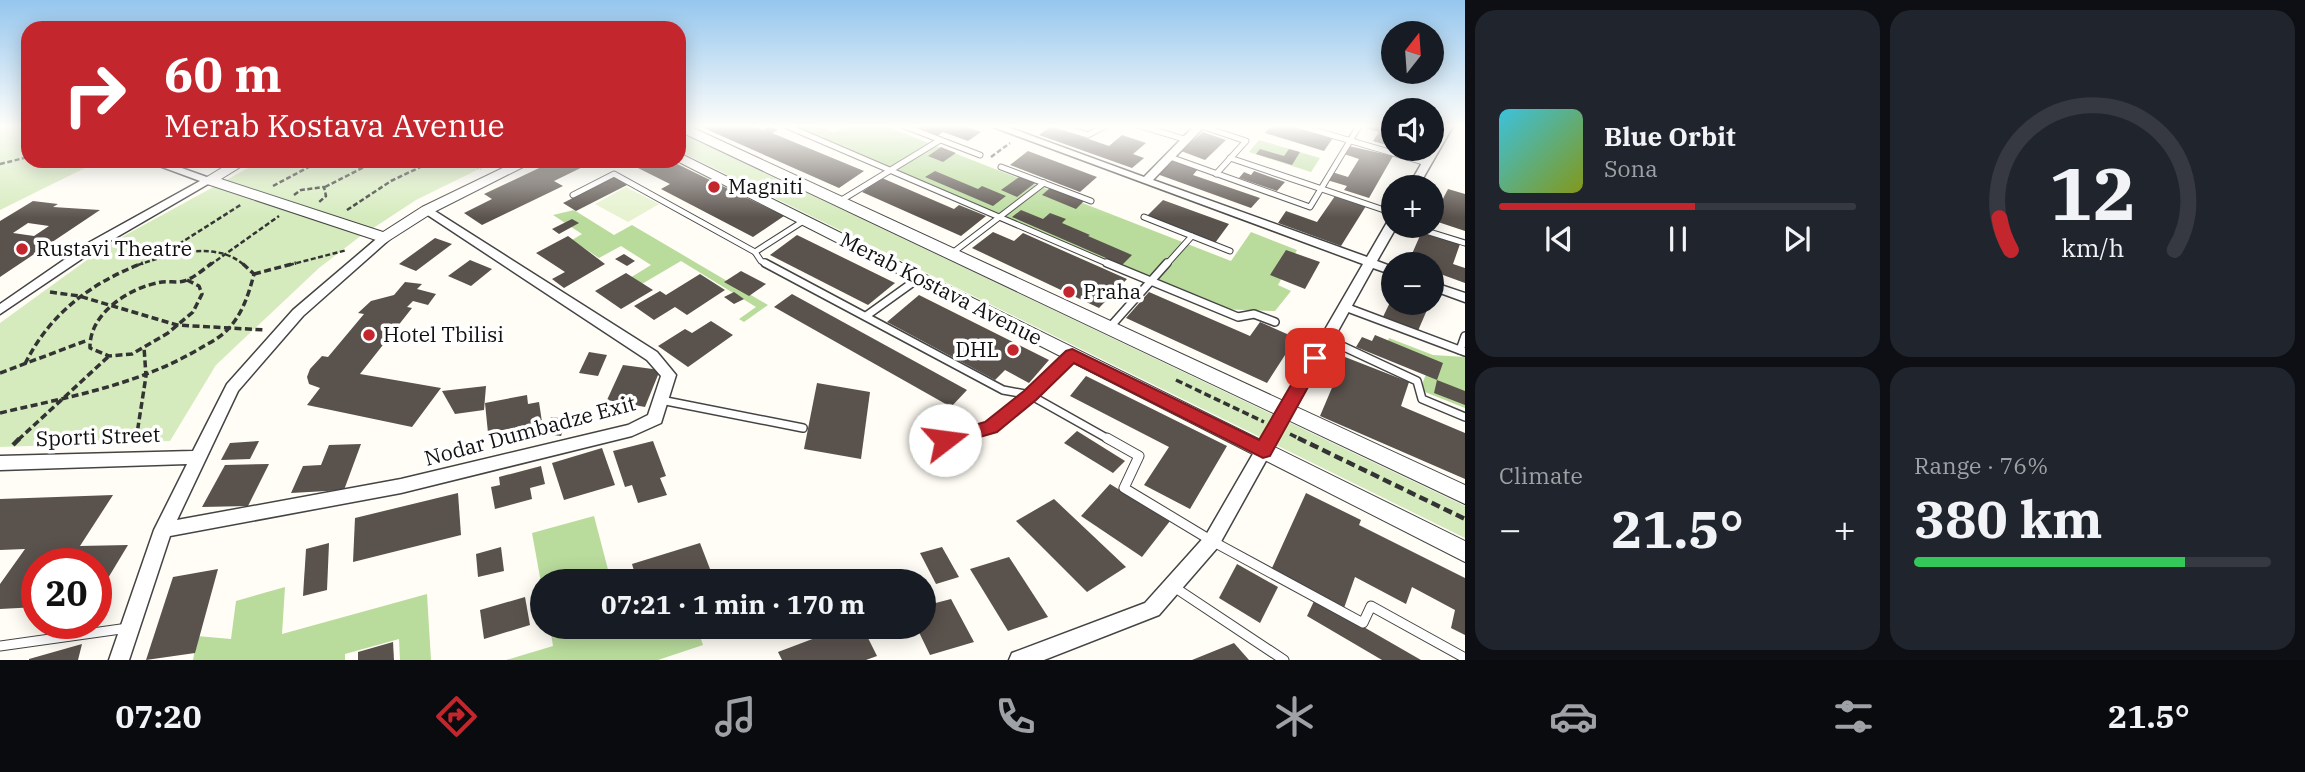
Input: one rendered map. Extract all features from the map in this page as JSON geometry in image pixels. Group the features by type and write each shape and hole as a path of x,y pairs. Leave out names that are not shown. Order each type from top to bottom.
{"street":[{"name":"Merab Kostava Avenue","path":"745,157 1465,495"},
{"path":"1080,157 1381,267"},
{"path":"1146,181 1170,157"},
{"path":"1420,175 1431,157"},
{"name":"Merab Kostava Avenue","path":"686,160 1465,552"},
{"path":"172,168 384,240"},
{"path":"0,310 94,245 230,168"},
{"path":"119,660 163,530 232,388 298,313 384,240 427,210 514,168"},
{"name":"Nodar Dumbadze Exit","path":"163,530 401,486 632,430 655,419 669,375 652,356 427,210"},
{"path":"1018,660 1152,609 1173,587 1212,541 1384,238"},
{"path":"1444,290 1465,298"},
{"name":"Sporti Street","path":"5,456 132,459 198,457"}],"lane":[{"path":"857,157 999,219 1238,317 1254,314 1275,322"},
{"path":"840,201 912,157"},
{"path":"1170,157 1310,207 1341,157"},
{"path":"1406,157 1427,163"},
{"path":"1216,174 1230,158 1381,209"},
{"path":"1001,167 1091,201"},
{"path":"573,195 614,174 755,252 761,261 1003,390 1030,395 1139,457 1124,488 1212,541 1363,623 1371,606 1465,657"},
{"path":"951,254 1044,183"},
{"path":"1144,217 1230,251"},
{"path":"755,252 805,220"},
{"path":"1109,328 1192,236"},
{"path":"1444,237 1465,243"},
{"path":"866,316 919,278"},
{"path":"1345,307 1462,351 1465,336"},
{"path":"1326,339 1417,381 1422,399 1465,417"},
{"path":"945,440 991,427 1072,355"},
{"path":"662,400 803,428"},
{"path":"1173,587 1284,660"},
{"path":"0,646 130,627"}],"path":[{"path":"0,164 21,159"},
{"path":"25,363 32,348 55,318 79,296 155,259 256,196 307,168"},
{"path":"324,187 362,168"},
{"path":"331,220 391,181 418,168"},
{"path":"187,280 292,207"},
{"path":"254,274 384,240"},
{"path":"0,413 58,401 146,376 187,357 229,328 248,301 254,274 246,263 224,253 193,251 155,259"},
{"path":"187,280 199,286 202,294 194,312 177,325 132,354 108,356 90,348 88,340 96,320 129,295 159,282 187,280"},
{"path":"30,289 79,296 177,325 282,331"},
{"path":"0,373 88,340"},
{"path":"132,459 146,376 144,347"},
{"path":"5,456 58,401 108,356"}],"green space":[{"path":"0,157 21,157 21,168 85,168 0,210"},
{"path":"691,157 731,157 1465,506 1465,538"},
{"path":"866,157 964,157 1231,261 1251,232 1297,250 1278,285 1291,291 1275,311 1219,309"},
{"path":"1264,157 1320,158 1311,172"},
{"path":"248,168 481,168 416,200 358,238 319,268 216,365 170,441 0,447 0,323 109,244"},
{"path":"626,187 659,204 628,222 595,204"},
{"path":"574,210 614,235 632,225 768,305 744,322 739,319 756,307 681,261 635,288 625,281 651,265 621,246 599,258 572,240 582,234 553,215"},
{"path":"1389,338 1433,355 1465,357 1465,408 1420,390 1426,374 1382,356"},
{"path":"594,516 608,569 539,569 532,533"},
{"path":"285,587 282,634 427,594 431,660 400,660 399,639 345,654 345,660 193,660 197,636 231,639 236,601"},
{"path":"552,639 701,639 703,645 658,660 506,660 553,646"}],"building":[{"path":"769,157 830,157 864,171 839,188"},
{"path":"930,157 951,157 943,162"},
{"path":"1021,157 1043,157 1097,177 1080,192 1010,165"},
{"path":"1100,157 1144,158 1132,168"},
{"path":"1265,157 1297,157 1292,165"},
{"path":"1352,157 1381,157 1381,161 1390,161 1369,198 1344,190 1347,186 1327,180 1332,172 1348,177 1359,159"},
{"path":"1172,160 1198,169 1193,175 1260,198 1251,208 1157,174"},
{"path":"539,168 581,168 554,181 563,186 482,225 464,213 492,199 484,194"},
{"path":"638,168 685,168 784,216 753,237 661,189 670,184"},
{"path":"935,171 978,189 982,186 1006,196 993,206 925,177"},
{"path":"1254,171 1285,182 1277,191 1239,178 1244,172 1251,175"},
{"path":"614,177 627,185 576,211 563,203"},
{"path":"1019,177 1035,183 1017,197 1001,190"},
{"path":"882,178 954,209 959,205 986,216 961,236 862,192"},
{"path":"1050,188 1084,201 1076,209 1042,195"},
{"path":"1448,189 1465,194 1465,231 1444,224 1444,197"},
{"path":"1335,196 1366,206 1341,246 1278,223 1286,211 1317,222"},
{"path":"1163,200 1229,224 1215,243 1146,217"},
{"name":"Rustavi Theatre","path":"33,201 58,204 53,207 100,210 0,277 0,221","holes":["28,223 49,226 34,236 13,233"]},
{"path":"1021,210 1043,219 1050,213 1066,219 1062,223 1132,255 1122,265 1012,217"},
{"path":"572,219 579,223 559,234 552,229"},
{"path":"993,232 1014,241 1023,233 1127,279 1099,308 972,248"},
{"path":"797,235 895,283 868,305 770,255"},
{"path":"568,236 605,264 564,288 552,279 565,272 536,253"},
{"path":"435,238 452,244 416,271 399,264"},
{"path":"1419,238 1442,238 1460,244 1453,264 1465,268 1465,283 1444,275 1444,252 1413,252"},
{"path":"1286,250 1320,262 1305,289 1270,275"},
{"path":"624,254 635,261 627,266 615,259"},
{"path":"470,260 492,269 471,286 448,276"},
{"path":"741,271 766,284 749,296 724,282"},
{"path":"626,273 653,290 621,309 595,291"},
{"path":"700,274 725,290 687,315 675,307 654,320 634,306 660,291 666,295"},
{"name":"Hotel Tbilisi","path":"405,282 422,284 417,289 436,294 428,305 413,301 407,307 412,308 360,374 441,388 412,427 307,405 320,388 309,384 307,377 310,369 322,356 328,357 364,314 358,313 371,301 394,295"},
{"path":"734,292 744,299 734,304 724,297"},
{"path":"1149,292 1250,336 1260,322 1296,338 1267,383 1126,318"},
{"path":"792,294 967,390 951,407 774,307"},
{"path":"919,295 1049,360 1029,383 1005,370 995,380 887,322"},
{"path":"1384,315 1425,315 1417,333 1382,319"},
{"path":"711,321 733,335 688,367 658,346 685,329 692,333"},
{"path":"1375,335 1443,363 1437,380 1356,347 1362,337 1372,341"},
{"path":"589,352 607,355 598,376 579,373"},
{"path":"1345,357 1409,382 1401,406 1465,433 1465,479 1320,416"},
{"path":"623,365 660,370 645,407 607,400"},
{"path":"1086,376 1227,446 1190,509 1144,485 1169,447 1070,396"},
{"path":"1437,380 1465,391 1465,405 1434,393"},
{"path":"817,383 870,392 861,459 804,449"},
{"path":"486,386 484,410 455,414 442,391"},
{"path":"527,395 528,404 539,402 542,422 488,433 485,403"},
{"path":"551,417 567,419 561,436 545,434"},
{"path":"1077,431 1125,461 1113,473 1064,443"},
{"path":"259,441 250,459 221,460 230,443"},
{"path":"653,441 666,476 660,478 667,495 638,503 632,485 625,487 613,451"},
{"path":"361,444 344,490 291,493 303,466 321,465 329,445"},
{"path":"602,448 615,485 564,500 552,463"},
{"path":"269,464 248,506 202,507 225,465"},
{"path":"541,466 545,484 530,488 532,499 495,509 491,487 500,485 499,477"},
{"path":"1110,484 1170,521 1142,557 1081,516"},
{"path":"458,493 461,535 353,562 355,518"},
{"path":"1306,493 1361,520 1359,525 1465,578 1465,635 1451,628 1455,610 1412,587 1406,604 1355,577 1344,608 1272,568"},
{"path":"113,495 80,546 128,545 112,572 112,548 0,550 0,499"},
{"path":"1054,499 1126,567 1087,592 1016,521"},
{"path":"329,543 327,590 303,596 306,549"},
{"path":"700,543 710,569 633,569 632,564"},
{"path":"501,547 504,571 478,577 476,554"},
{"path":"942,547 959,577 936,584 936,569 928,569 920,553"},
{"path":"21,555 21,608 0,609 0,584"},
{"path":"1009,557 1048,617 1008,631 970,569"},
{"path":"1237,564 1278,587 1260,623 1219,598"},
{"path":"218,569 195,653 146,660 173,577"},
{"path":"525,597 530,625 484,639 480,610"},
{"path":"951,599 974,642 930,655 922,639 936,639 936,603"},
{"path":"1315,599 1421,660 1382,660 1307,616"},
{"path":"812,639 868,639 877,656 866,660 782,660 778,652"},
{"path":"393,642 394,660 358,660 358,652"},
{"path":"1234,643 1249,660 1192,660"},
{"path":"82,644 78,660 29,660 29,659"}],"place":[{"name":"Magniti","path":"714,187"},
{"name":"Rustavi Theatre","path":"22,249"},
{"name":"Praha","path":"1069,292"},
{"name":"Hotel Tbilisi","path":"369,335"},
{"name":"DHL","path":"1013,350"}],"route":[{"path":"945,440 991,427 1072,355 1263,451 1315,358"}]}
